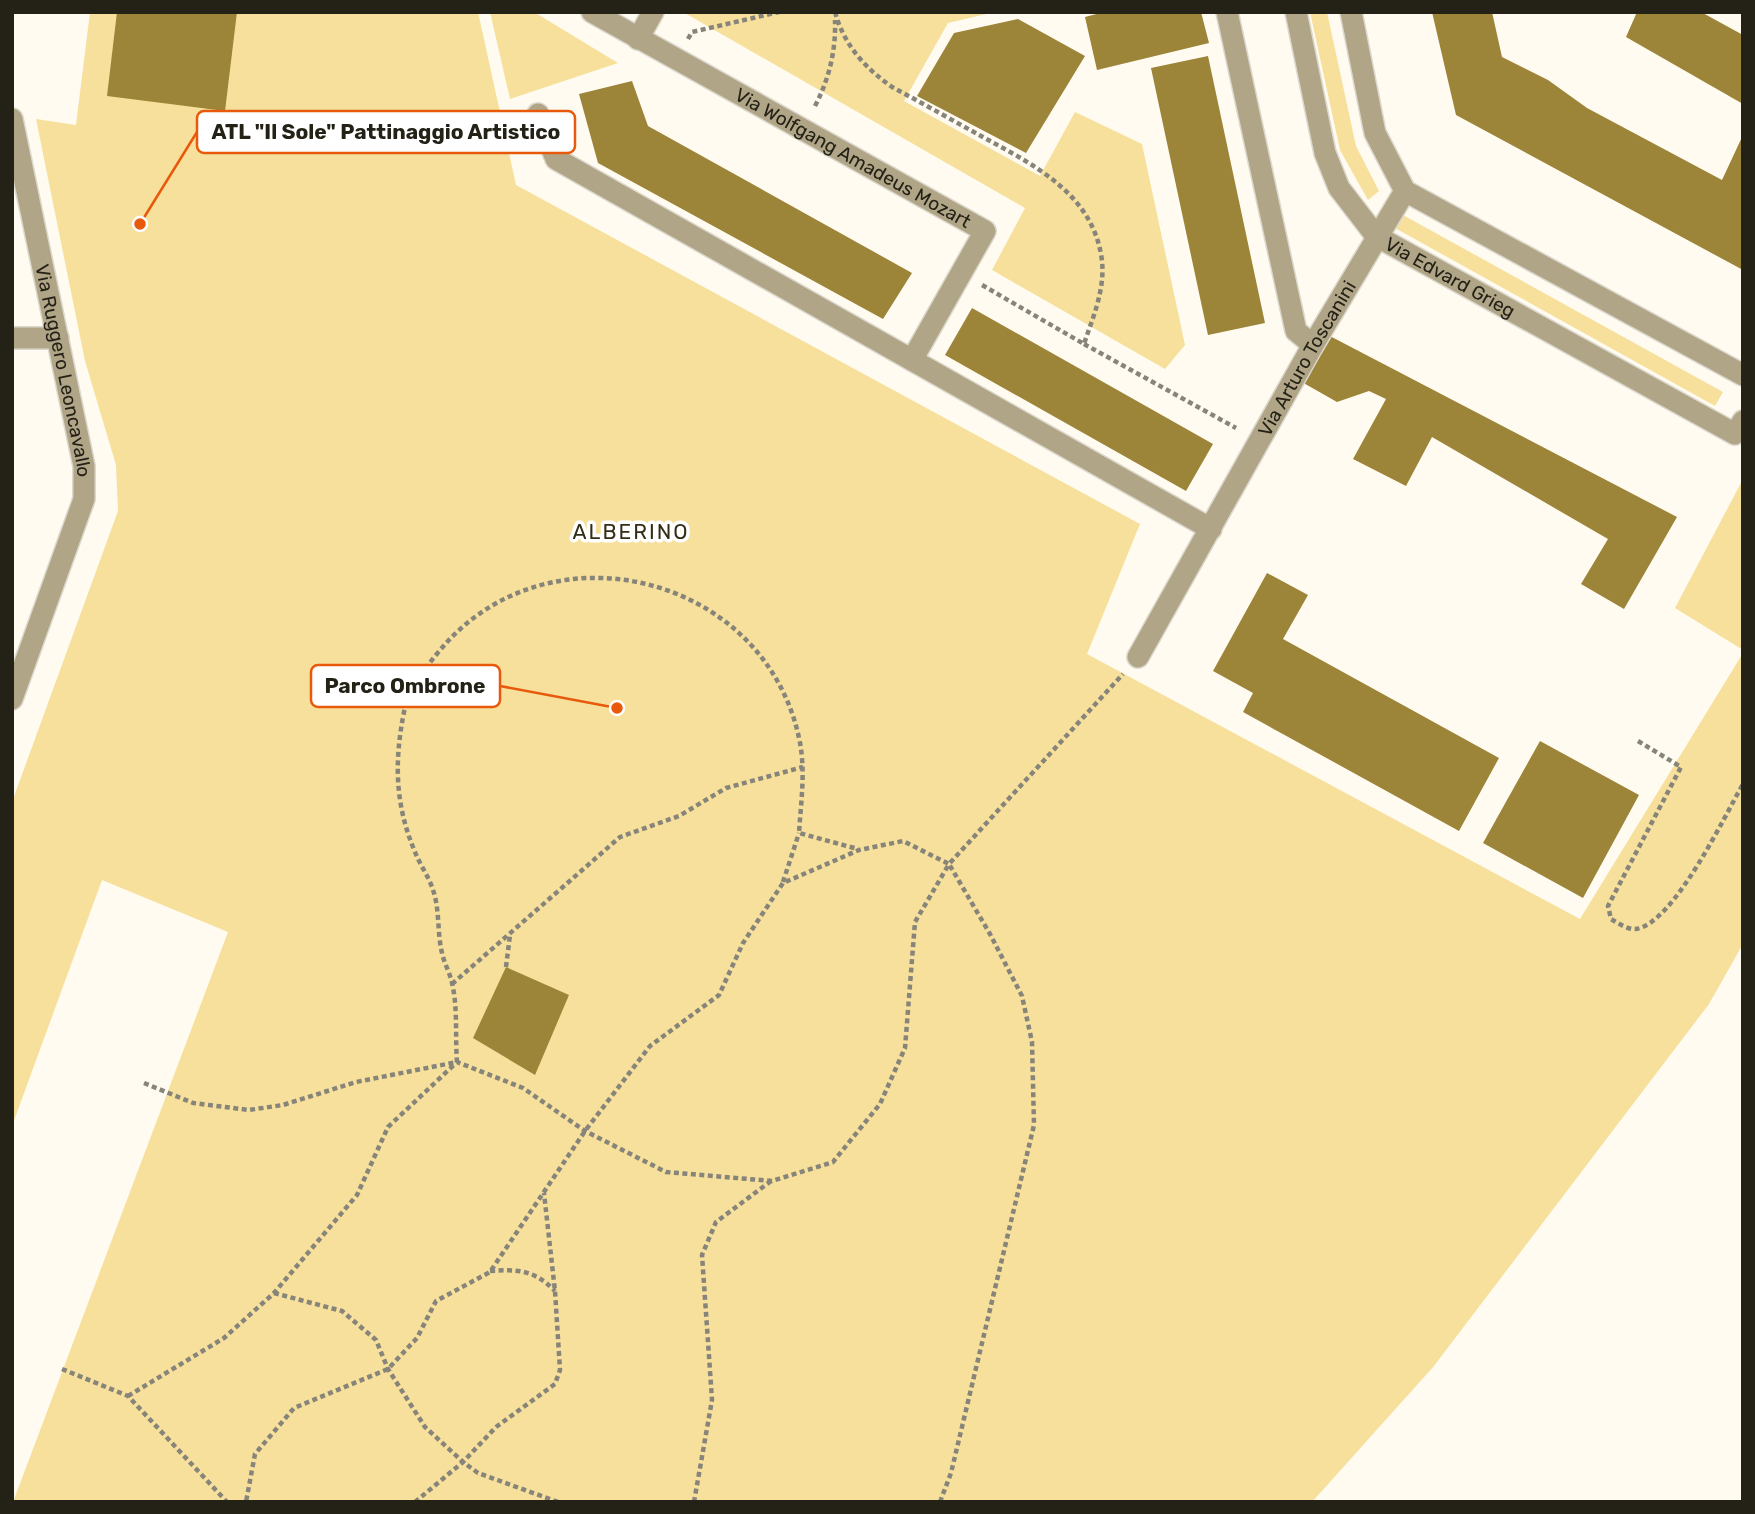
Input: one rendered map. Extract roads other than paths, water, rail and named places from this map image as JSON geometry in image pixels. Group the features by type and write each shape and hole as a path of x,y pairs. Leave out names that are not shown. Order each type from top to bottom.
{"street":[{"name":"Via Wolfgang Amadeus Mozart","path":"592,12 985,230 912,360"},
{"path":"638,39 653,12"},
{"path":"1227,12 1296,331 1313,345"},
{"name":"Via Edvard Grieg","path":"1296,12 1325,153 1339,188 1376,236 1739,428"},
{"path":"1351,12 1375,133 1405,191 1743,375"},
{"path":"538,114 556,159 1211,528"},
{"name":"Via Ruggero Leoncavallo","path":"12,119 84,466 85,499 12,699"},
{"name":"Via Arturo Toscanini","path":"1139,657 1313,345 1405,191"},
{"path":"12,338 58,338"}],"place":[{"name":"ATL \"Il Sole\" Pattinaggio Artistico","path":"140,224"},
{"name":"Parco Ombrone","path":"617,708"}],"district":[{"name":"ALBERINO","path":"631,532"}]}
